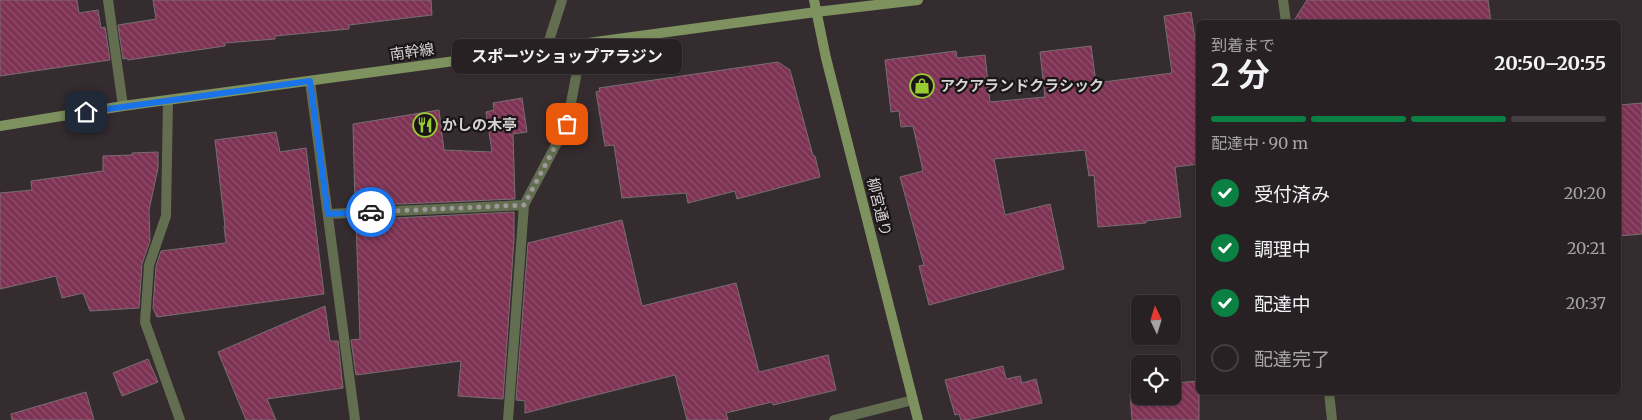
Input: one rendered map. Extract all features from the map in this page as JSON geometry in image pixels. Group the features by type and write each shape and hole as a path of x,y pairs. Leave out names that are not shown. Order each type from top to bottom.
{"main road":[{"name":"柳宮通り","path":"814,0 826,58 918,420"},
{"name":"南幹線","path":"0,126 123,106 816,12 918,0"}],"street":[{"path":"108,0 123,106"},
{"path":"546,50 562,0"},
{"path":"1283,0 1286,20"},
{"path":"508,420 524,205 567,124 582,45"},
{"path":"310,81 355,420"},
{"path":"168,100 166,216 149,265 145,322 180,420"},
{"path":"328,214 524,205"},
{"path":"1329,395 1332,420"},
{"path":"834,420 912,400"}],"building":[{"path":"0,0 77,0 79,13 98,10 101,28 105,27 110,60 0,76"},
{"path":"153,0 431,0 432,15 349,25 349,29 275,36 275,39 225,43 225,46 128,60 127,58 123,59 118,25 156,19"},
{"path":"1307,0 1488,0 1491,20 1294,20"},
{"path":"1191,12 1196,44 1196,164 1175,167 1181,217 1146,221 1146,223 1098,227 1094,175 1089,176 1085,150 994,159 1005,215 1050,204 1064,269 929,305 919,266 924,265 900,177 923,171 913,126 901,127 899,111 891,112 885,60 956,51 957,58 985,55 990,102 1045,97 1040,52 1091,46 1096,83 1172,73 1164,16"},
{"path":"778,62 790,70 820,177 737,199 735,191 688,203 686,193 622,198 614,145 605,146 596,92 600,91 599,88"},
{"path":"522,98 527,132 513,134 515,199 355,206 353,124 439,110 444,150 492,152 486,112 494,110 493,103"},
{"path":"1642,103 1642,234 1621,236 1621,105"},
{"path":"276,132 280,152 306,148 324,294 157,317 153,308 156,266 161,251 226,243 215,140"},
{"path":"158,152 158,168 149,210 150,241 142,264 139,308 90,311 83,293 62,298 56,276 0,289 0,193 32,190 31,181 103,171 103,156"},
{"path":"514,212 514,240 503,399 458,396 461,361 356,375 351,340 360,339 356,220"},
{"path":"622,220 642,306 736,283 759,372 828,355 836,390 773,405 772,402 726,413 728,420 687,420 675,375 525,413 525,401 516,400 528,243"},
{"path":"325,306 330,341 338,341 343,388 267,399 276,420 246,420 218,352"},
{"path":"148,359 158,382 122,396 113,373"},
{"path":"1003,366 1006,379 1020,376 1022,383 1036,379 1042,403 967,420 961,420 959,414 955,415 945,380"},
{"path":"1196,381 1196,395 1199,395 1199,420 1132,420 1130,394 1131,405 1181,405 1181,382"},
{"path":"86,392 94,420 12,420 11,414"}],"way so far":[{"path":"371,212 524,205 567,124"}],"place":[{"name":"アクアランドクラシック","path":"922,86"},
{"name":"スポーツショップアラジン","path":"567,124"},
{"name":"かしの木亭","path":"425,125"}],"route":[{"path":"86,112 310,81 328,214 371,212"}]}
